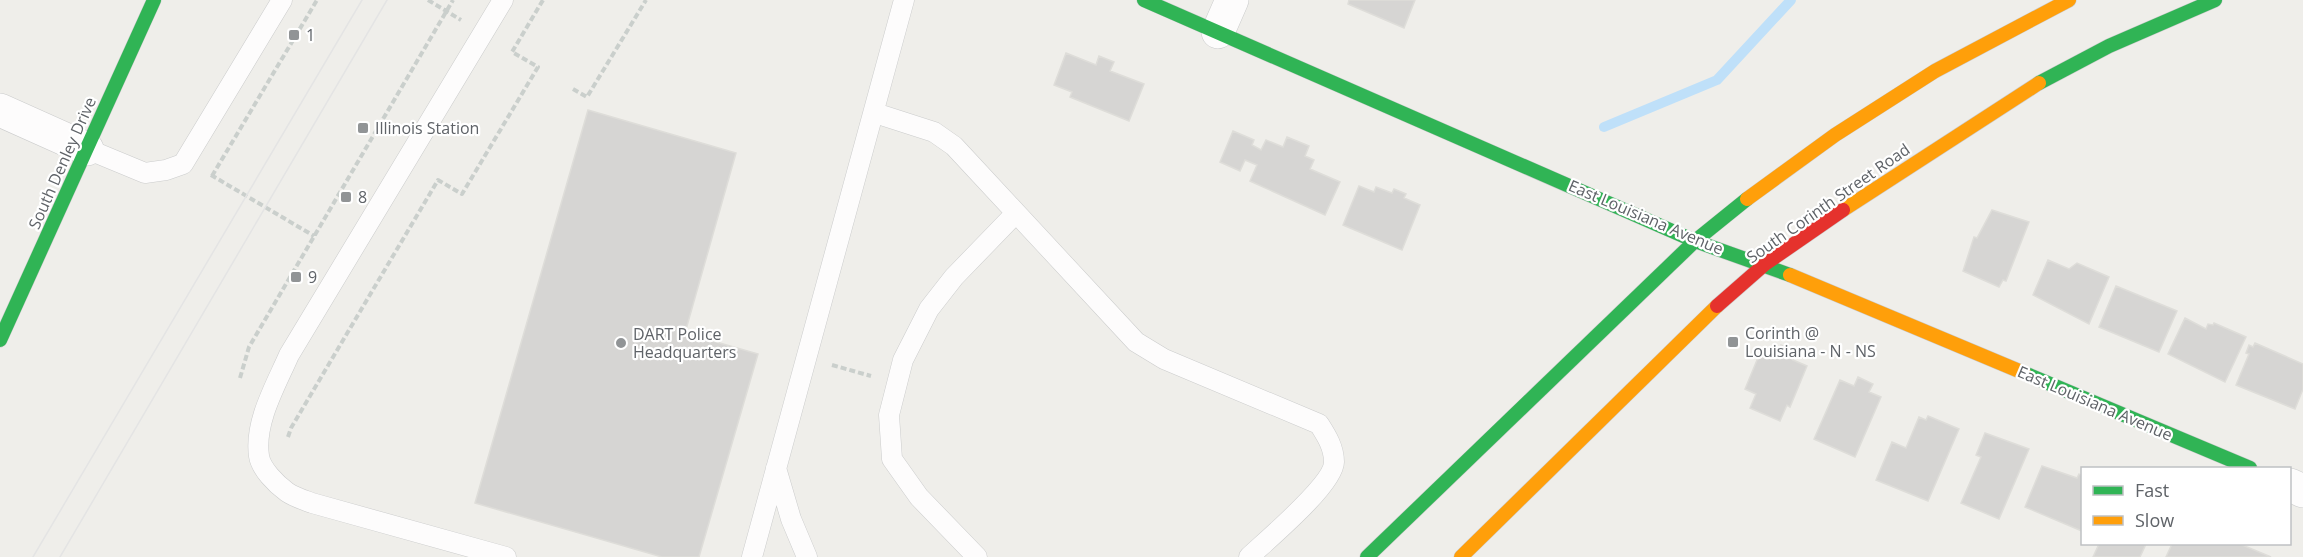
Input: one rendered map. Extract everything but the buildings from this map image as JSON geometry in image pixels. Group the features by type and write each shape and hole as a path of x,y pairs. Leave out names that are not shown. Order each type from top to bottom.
{"main road":[{"name":"South Denley Drive","path":"0,340 154,0"},
{"name":"East Louisiana Avenue","path":"1144,0 1695,241 1766,264 2248,467"},
{"path":"1367,557 1695,241 1758,190 1835,135 1935,71 2069,0"},
{"name":"South Corinth Street Road","path":"1461,557 1720,304 1766,264 1841,211 2032,87 2109,46 2215,0"}],"street":[{"path":"1218,32 1232,0"},
{"path":"0,110 87,148"}],"lane":[{"path":"87,148 145,173 166,170 183,164 282,0"},
{"path":"503,0 289,355 269,402 259,436 259,458 268,473 288,493 312,503 506,557"},
{"path":"752,557 904,0"},
{"path":"875,113 934,132 954,146 1136,342 1164,360 1319,424 1330,442 1334,463 1324,484 1249,557"},
{"path":"977,557 919,497 892,459 889,415 903,360 929,309 954,277 1016,213"},
{"path":"776,468 791,519 807,557"}],"path":[{"path":"212,176 316,0"},
{"path":"428,0 462,21"},
{"path":"240,378 249,347 453,0"},
{"path":"288,439 291,428 438,180 462,194 538,67 512,52 543,0"},
{"path":"573,89 587,97 646,0"},
{"path":"206,172 314,236"},
{"path":"829,364 897,383"}],"waterway":[{"path":"1604,127 1717,80 1791,0"}],"tram line":[{"path":"33,557 362,0"},
{"path":"60,557 387,0"}],"traffic: fast":[{"path":"0,340 154,0"},
{"path":"1144,0 1695,241 1790,275"},
{"path":"2039,83 2109,46 2215,0"},
{"path":"1367,557 1695,241 1747,199"},
{"path":"2024,373 2248,467"}],"traffic: slow":[{"path":"1747,199 1835,135 1935,71 2069,0"},
{"path":"1843,210 2039,83"},
{"path":"1790,275 2024,373"},
{"path":"1461,557 1717,306"}],"traffic: jam":[{"path":"1717,306 1765,264 1843,210"}],"place":[{"name":"1","path":"294,35"},
{"name":"Illinois Station","path":"363,128"},
{"name":"8","path":"346,197"},
{"name":"9","path":"296,277"},
{"name":"Corinth @ Louisiana - N - NS","path":"1733,342"},
{"name":"DART Police Headquarters","path":"621,343"}]}
